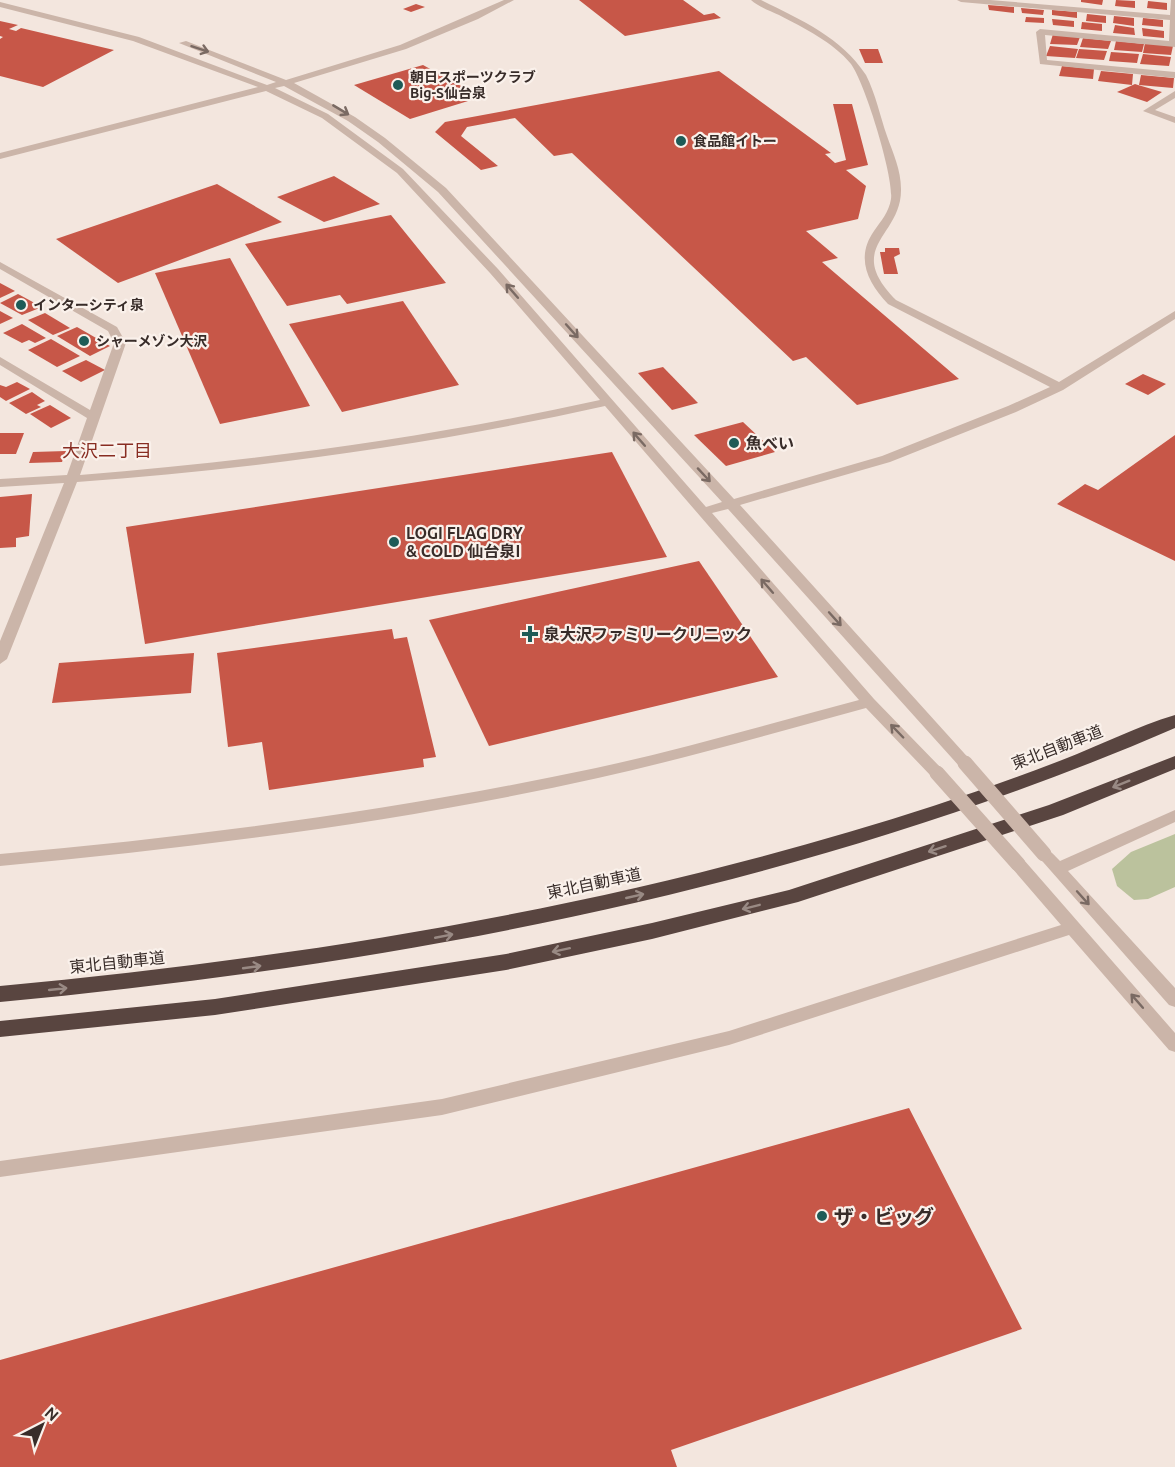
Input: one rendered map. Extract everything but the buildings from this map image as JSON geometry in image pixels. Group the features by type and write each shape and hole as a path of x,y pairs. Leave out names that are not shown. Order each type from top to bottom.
{"highway":[{"name":"東北自動車道","path":"0,994 214,973 352,953 631,897 766,864 1031,781 1175,721"},
{"path":"0,1029 216,1007 318,992 506,962 652,931 791,897 1056,810 1175,762"}],"street":[{"path":"24,0 104,20"},
{"path":"0,156 289,82 396,51 439,35 510,0"},
{"path":"755,0 812,30 843,53 862,75 896,179 894,214 876,236 869,254 870,272 877,288 892,302 1059,387"},
{"path":"961,0 1172,18"},
{"path":"1175,0 1172,18 1174,44 1040,32 1043,62 1175,75"},
{"path":"0,4 147,42 188,55 268,87 325,116 400,171 494,271 869,702 938,773 1175,1045"},
{"path":"169,38 289,82 369,129 442,190 965,763 1175,999"},
{"path":"1175,94 1148,111 1175,120"},
{"path":"0,265 113,329 120,343 72,479 0,658"},
{"path":"703,512 886,459 1059,387 1175,314"},
{"path":"0,360 94,417"},
{"path":"0,483 72,479 379,446 510,424 607,402"},
{"path":"0,860 144,848 422,808 598,772 869,702"},
{"path":"1057,869 1175,816"},
{"path":"0,1168 442,1107 729,1038 1073,927"}],"green space":[{"path":"1175,834 1175,887 1148,899 1134,900 1117,886 1112,869 1131,852"}],"place":[{"name":"朝日スポーツクラブ Big-S仙台泉","path":"398,85"},
{"name":"食品館イトー","path":"681,141"},
{"name":"インターシティ泉","path":"21,305"},
{"name":"シャーメゾン大沢","path":"84,341"},
{"name":"魚べい","path":"734,443"},
{"name":"LOGI FLAG DRY & COLD 仙台泉I","path":"394,542"},
{"name":"泉大沢ファミリークリニック","path":"530,634"},
{"name":"ザ・ビッグ","path":"822,1216"}],"district":[{"name":"大沢二丁目","path":"107,450"}]}
